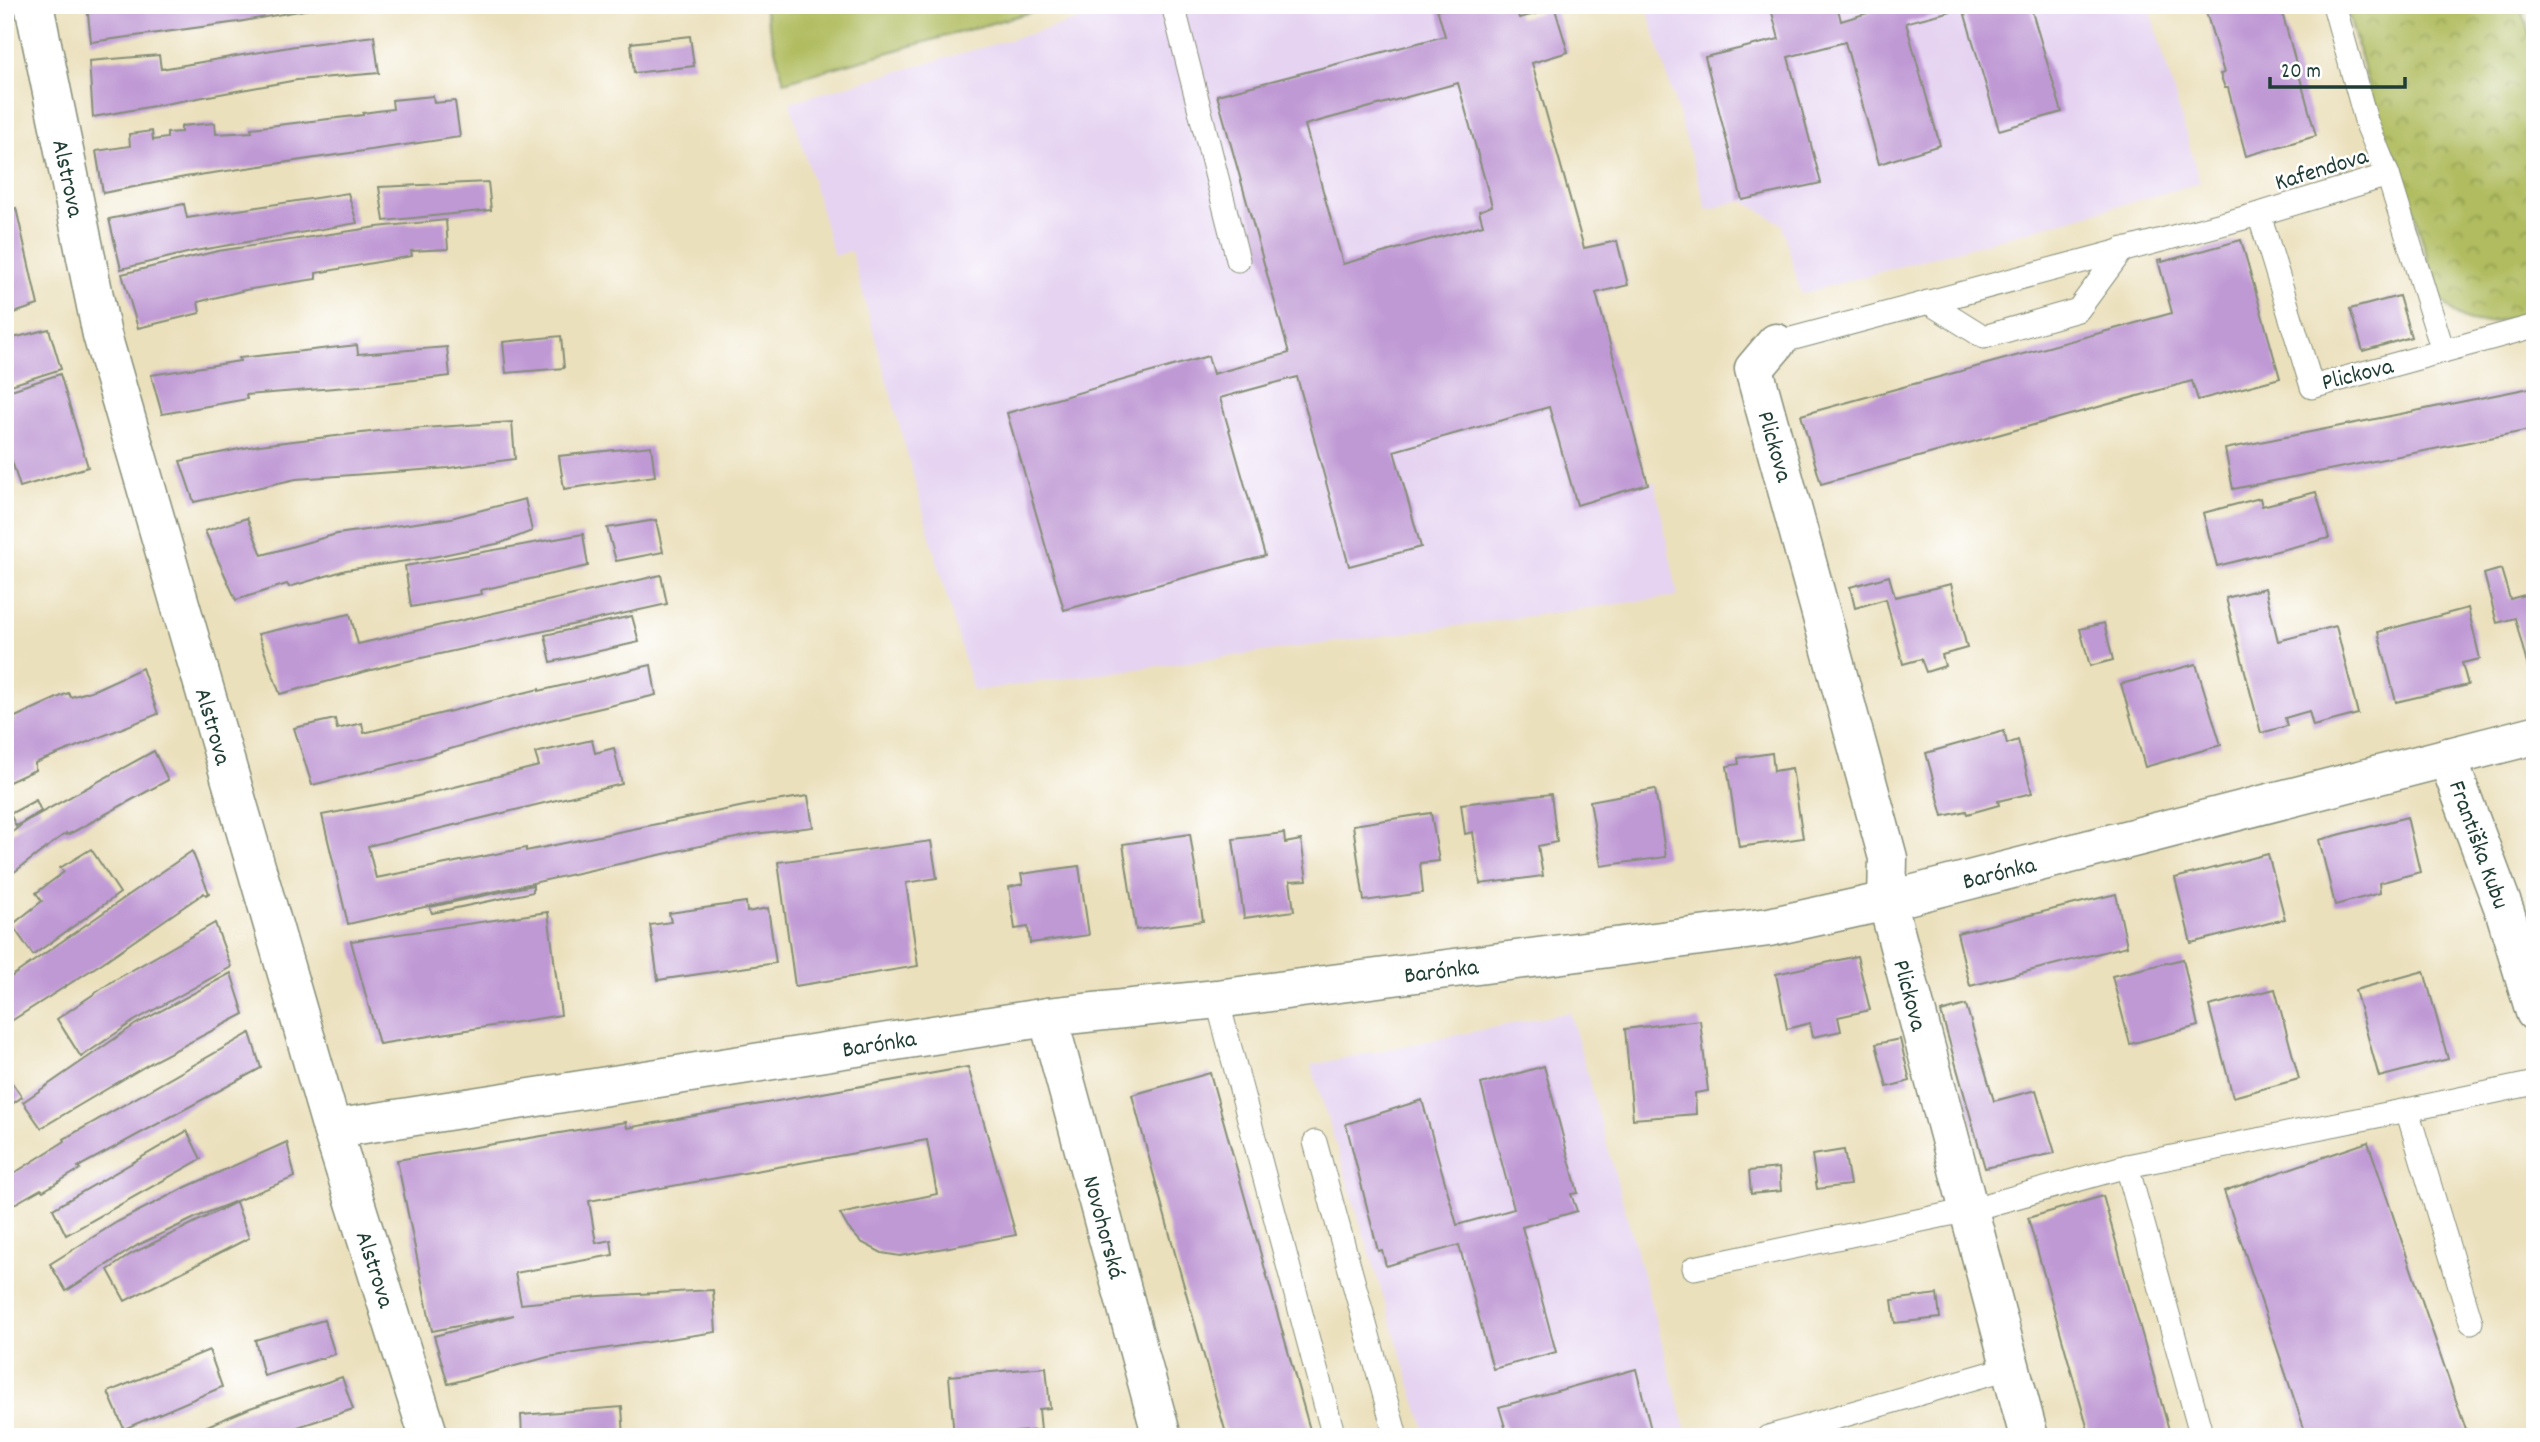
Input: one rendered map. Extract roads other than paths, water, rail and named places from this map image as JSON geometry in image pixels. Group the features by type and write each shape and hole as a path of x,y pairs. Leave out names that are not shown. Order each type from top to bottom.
{"street":[{"name":"Alstrova","path":"34,5 102,335 332,1129 429,1437"},
{"name":"Plickova","path":"1776,343 1754,369 1888,858 1887,901 2029,1437"},
{"name":"Barónka","path":"332,1129 1048,1017 1217,999 1769,927 1887,901 2535,735"},
{"name":"Františka Kubu","path":"2448,757 2520,910 2535,1012"},
{"name":"Novohorská","path":"1048,1017 1161,1437"}],"lane":[{"path":"1173,5 1238,260"},
{"name":"Kafendova","path":"2259,214 2388,175 2367,124 2333,5"},
{"path":"2388,175 2443,351"},
{"name":"Plickova","path":"1776,343 2259,214 2312,387 2535,326"},
{"path":"1928,302 1984,337 2078,310 2123,249"},
{"path":"1217,999 1335,1437"},
{"path":"1694,1268 1969,1210 2126,1166 2535,1083"},
{"path":"2407,1110 2471,1322"},
{"path":"1315,1143 1396,1437"},
{"path":"2126,1166 2202,1437"},
{"path":"1768,1437 2009,1368"}]}
